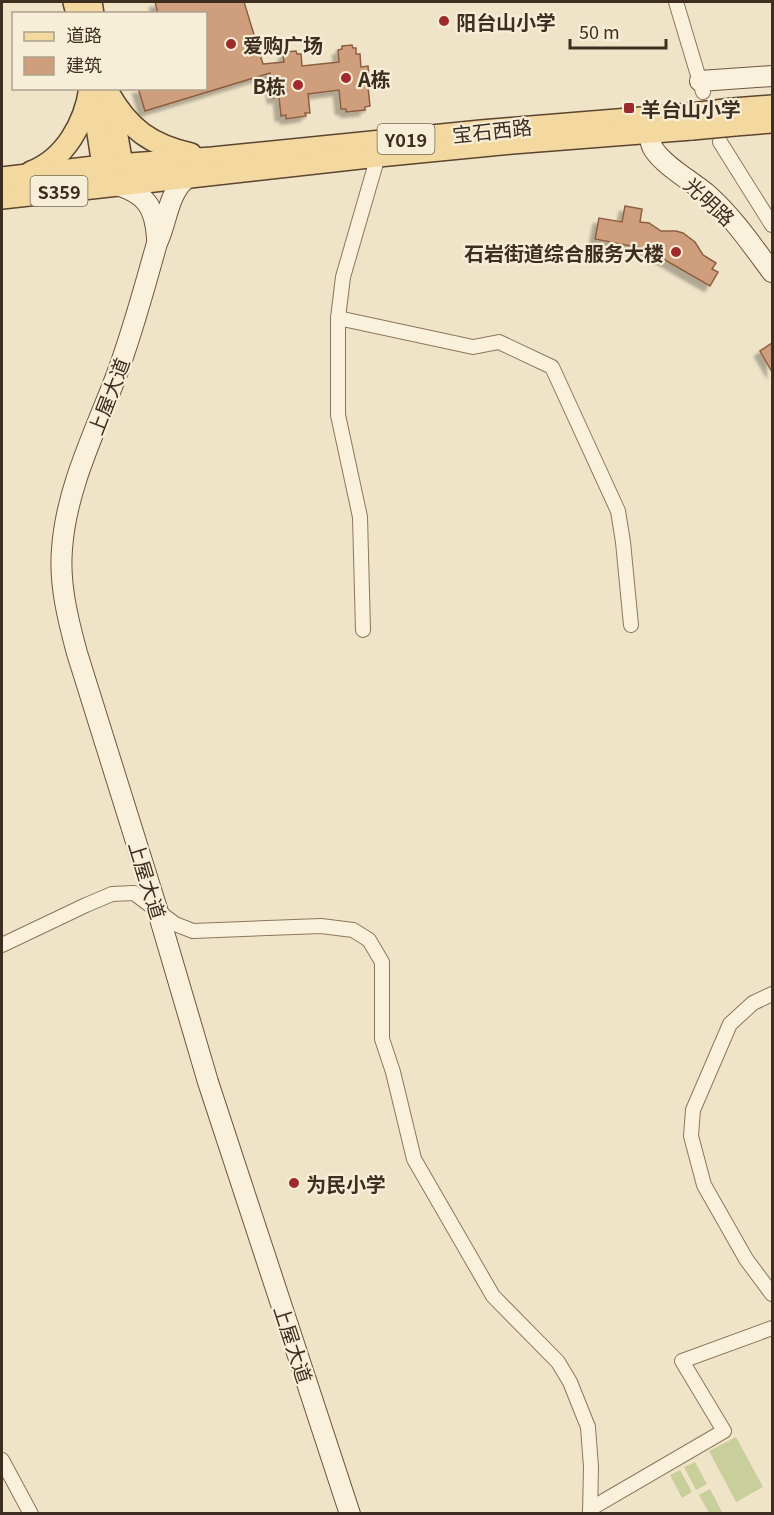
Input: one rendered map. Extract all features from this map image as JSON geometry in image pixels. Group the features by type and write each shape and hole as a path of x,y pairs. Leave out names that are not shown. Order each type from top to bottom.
{"main road":[{"path":"100,90 116,105 133,127 154,142 167,148 212,158"},
{"name":"S359","path":"2,198 117,185 100,90"},
{"name":"S359","path":"25,175 50,162 71,139 84,116 88,103 100,90"},
{"name":"宝石西路","path":"113,165 212,158 481,130 692,122 734,117 772,106"},
{"name":"宝石西路","path":"734,117 772,122"},
{"name":"宝石西路","path":"117,185 378,156 649,132 692,122"},
{"name":"S359","path":"2,178 113,165"}],"street":[{"path":"676,2 701,87 772,76"},
{"name":"光明路","path":"649,132 650,142 655,151 708,195 736,225 772,272"},
{"path":"720,142 772,225"},
{"path":"363,630 360,517 338,415 338,318 343,277 378,156"},
{"name":"上屋大道","path":"187,178 179,185 167,212 131,337 78,477 64,528 63,583 68,620 77,654 158,912 208,1082 350,1514"},
{"name":"上屋大道","path":"117,185 136,193 151,208 156,226 157,243"},
{"path":"338,318 472,347 499,342 552,367 618,511 631,625"},
{"path":"2,945 112,894 134,893 175,924 193,931 321,926 353,930 369,940 382,962 382,1039 393,1072 414,1159 493,1296 558,1362 570,1382 588,1427 591,1467 590,1511"},
{"path":"772,994 753,1002 730,1024 693,1110 691,1136 705,1185 746,1259 772,1294"},
{"path":"590,1511 724,1431 682,1360 772,1328"},
{"path":"2,1460 31,1514"}],"green space":[{"path":"736,1437 763,1487 736,1502 709,1451"},
{"path":"695,1462 707,1484 696,1490 684,1467"},
{"path":"680,1470 692,1492 682,1498 670,1475"},
{"path":"710,1489 722,1512 709,1513 699,1495"}],"building":[{"path":"155,2 244,2 263,64 284,62 285,52 296,51 297,54 301,54 302,66 339,62 338,50 342,49 342,46 352,45 356,48 356,54 360,54 361,67 368,66 370,106 365,107 365,110 346,112 346,109 341,109 339,90 308,94 310,113 305,113 306,116 286,119 286,115 281,116 279,97 273,98 270,73 145,111 139,90 207,90 207,12 158,12"},
{"name":"石岩街道综合服务大楼","path":"625,206 642,209 640,222 649,223 661,231 683,233 695,242 703,255 716,263 712,269 718,272 710,286 646,249 595,239 599,218 622,222"},
{"path":"772,343 772,372 760,351"}],"place":[{"name":"阳台山小学","path":"444,21"},
{"name":"爱购广场","path":"231,44"},
{"name":"A栋","path":"346,78"},
{"name":"B栋","path":"298,85"},
{"name":"羊台山小学","path":"629,108"},
{"name":"石岩街道综合服务大楼","path":"676,252"},
{"name":"为民小学","path":"294,1183"}]}
